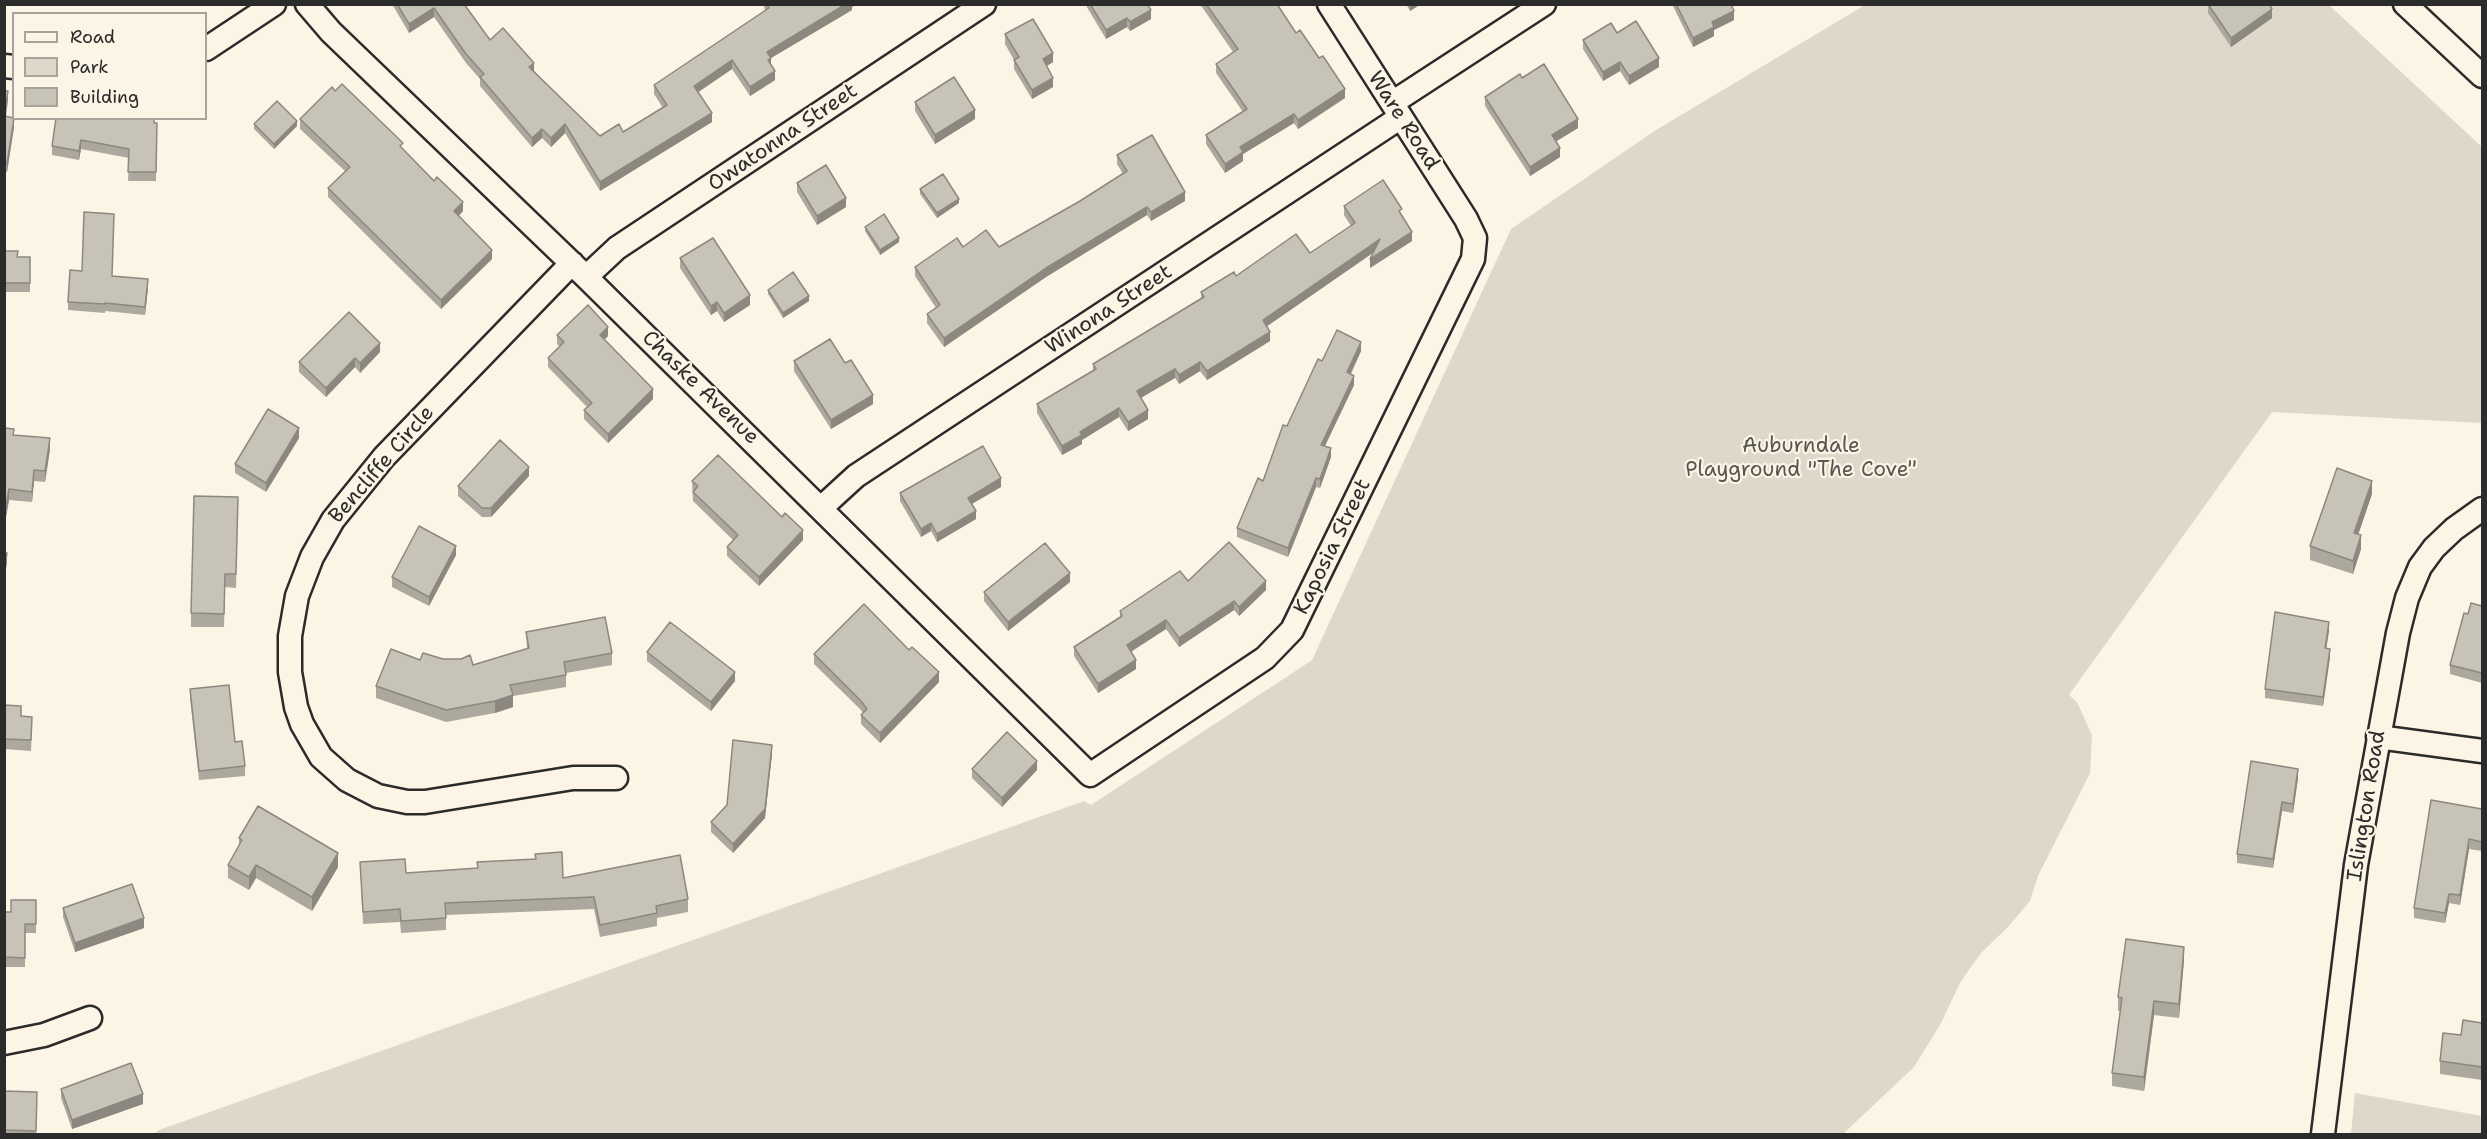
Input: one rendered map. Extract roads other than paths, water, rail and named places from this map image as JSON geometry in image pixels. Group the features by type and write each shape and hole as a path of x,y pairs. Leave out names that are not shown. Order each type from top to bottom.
{"street":[{"path":"207,49 274,4"},
{"name":"Chaske Avenue","path":"307,4 331,32 579,270 821,508 1022,711 1090,775"},
{"name":"Owatonna Street","path":"579,270 617,248 984,4"},
{"name":"Ware Road","path":"1329,4 1466,219 1475,238"},
{"name":"Winona Street","path":"821,508 856,476 1396,110 1544,4"},
{"path":"2404,4 2482,76"},
{"name":"Kaposia Street","path":"1090,775 1265,658 1292,630 1469,269 1476,248 1475,238"},
{"name":"Bencliffe Circle","path":"579,270 384,457 333,520 312,557 297,596 291,636 290,672 294,698 302,724 321,757 347,780 378,796 407,802 425,802 573,778 616,778"},
{"name":"Islington Road","path":"2323,1134 2356,865 2398,633 2407,598 2420,567 2434,548 2454,529 2482,509"},
{"path":"2378,737 2482,751"},
{"path":"4,1043 44,1035 90,1018"}],"park label":[{"name":"Auburndale Playground \"The Cove\"","path":"1801,459"}]}
